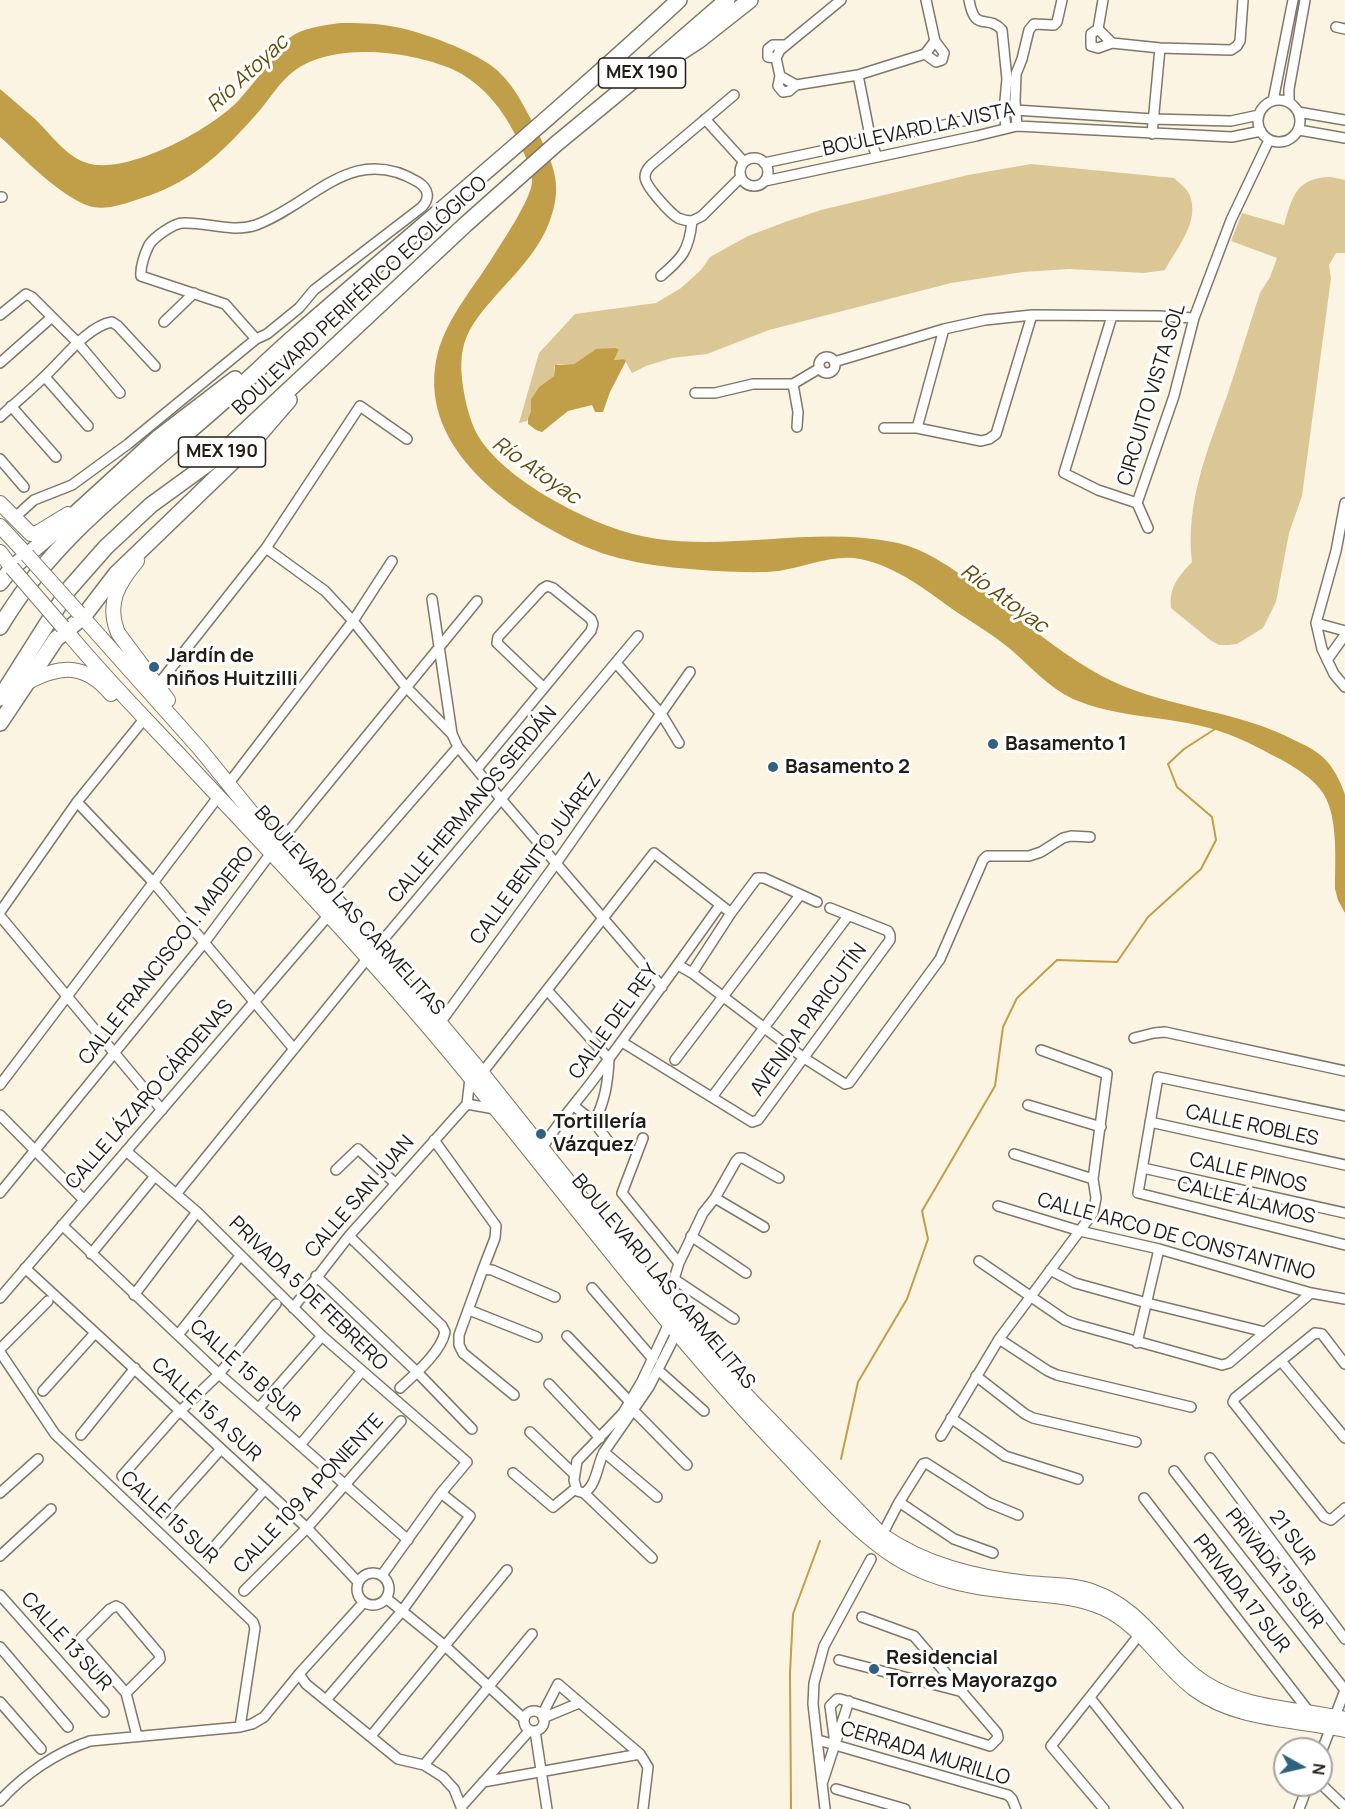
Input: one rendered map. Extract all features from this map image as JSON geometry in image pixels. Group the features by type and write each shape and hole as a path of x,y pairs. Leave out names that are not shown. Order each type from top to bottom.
{"highway":[{"name":"BOULEVARD PERIFÉRICO ECOLÓGICO","path":"0,627 10,609 56,551 117,491 224,401 292,339 608,66 679,0"},
{"name":"BOULEVARD PERIFÉRICO ECOLÓGICO","path":"0,698 69,589 106,547 151,505 217,457 466,224 556,144 727,0"},
{"path":"652,65 668,62 688,49 750,0"},
{"path":"0,583 12,568 158,438 292,339"},
{"path":"0,723 64,629 81,615 116,574 175,515 252,442 290,399 317,361"}],"main road":[{"path":"0,503 31,534 37,533 88,502"},
{"path":"175,515 129,570 121,584 112,614 118,633 196,736 200,748"},
{"name":"BOULEVARD LAS CARMELITAS","path":"0,526 200,748 229,783 274,849 328,916 440,1023 476,1075 676,1323 720,1384 840,1511 878,1545 924,1572 960,1585 1072,1598 1138,1617 1180,1663 1215,1689 1233,1698 1251,1703 1310,1713 1339,1723"},
{"name":"BOULEVARD LAS CARMELITAS","path":"0,552 64,629 145,718 218,797 274,849 371,955 442,1043 476,1075 495,1109 539,1154"},
{"path":"28,682 57,669 84,673 104,685 131,715 145,718"},
{"name":"BOULEVARD LAS CARMELITAS","path":"676,1323 882,1535 907,1551 952,1570 981,1576 1084,1589 1115,1601 1140,1634 1187,1683 1226,1707 1260,1716 1339,1723"}],"street":[{"path":"842,0 783,45 776,58 780,76 778,83 781,90 789,91 796,85 858,75 925,54 935,41"},
{"path":"925,54 936,62 942,60 944,53 935,41 927,0"},
{"path":"969,0 977,20 998,25 1002,30 1017,126"},
{"path":"1006,127 1004,111 1011,80 1030,26 1034,24 1053,25 1057,22 1062,0"},
{"path":"1103,0 1098,29 1091,34 1091,46 1098,48 1112,43 1160,48 1231,50 1240,41 1243,0"},
{"path":"1289,102 1289,89 1305,0"},
{"path":"1273,101 1292,5"},
{"path":"1098,29 1112,43"},
{"path":"1152,134 1160,48"},
{"path":"858,75 877,157"},
{"path":"734,95 651,165 646,170 645,177 650,188 671,213 680,219 692,222 702,216 741,177"},
{"path":"1273,101 1289,102 1298,112 1299,130 1296,135 1286,141 1269,140 1261,131 1259,115 1264,106 1273,101"},
{"name":"BOULEVARD LA VISTA","path":"764,163 1004,111 1231,121 1259,115"},
{"path":"1298,112 1345,120"},
{"path":"705,119 744,162"},
{"name":"BOULEVARD LA VISTA","path":"765,181 976,136 1006,127 1232,137 1261,131"},
{"path":"1299,130 1345,138"},
{"name":"CIRCUITO VISTA SOL","path":"1112,316 1059,474 1137,503 1174,396 1194,318 1231,220 1269,140"},
{"path":"752,158 764,163 768,170 765,181 754,186 744,182 740,171 744,162 752,158"},
{"path":"14,518 34,500 72,485 128,444 256,339 267,334 299,308 314,290 422,207 428,201 428,193 423,185 404,173 393,170 380,168 359,171 340,177 255,225 231,228 181,223 149,245 141,276 225,304 256,339"},
{"path":"661,276 681,259 688,247 692,222"},
{"path":"164,322 194,293"},
{"path":"0,315 26,294 32,297 78,343 120,393"},
{"path":"695,393 715,393 753,384 793,384 820,368 822,359 829,358 834,362 944,329 985,320 1032,315 1194,318"},
{"path":"884,428 917,428 992,443 1032,315"},
{"path":"1,361 52,317"},
{"path":"0,417 45,377 78,343 105,323 112,322 155,366"},
{"path":"917,428 944,329"},
{"path":"45,377 88,426"},
{"path":"793,384 798,412 797,427"},
{"path":"12,406 56,457"},
{"path":"157,686 266,548 360,406 407,439"},
{"path":"0,459 24,487"},
{"path":"1137,503 1148,528"},
{"path":"1345,503 1340,552 1316,623 1327,660 1334,674 1345,687"},
{"path":"266,548 325,591 353,621 406,687 452,734"},
{"path":"229,783 353,621 392,561"},
{"path":"477,769 544,688 591,631 593,624 591,619 553,588 547,586 498,637 497,643 544,688"},
{"path":"432,599 452,734 458,747 662,987"},
{"name":"CALLE FRANCISCO I. MADERO","path":"0,1193 204,943 274,849 477,602"},
{"path":"1316,623 1345,633 1327,660"},
{"name":"CALLE HERMANOS SERDÁN","path":"177,1193 371,955 638,636"},
{"path":"616,663 662,715 679,743"},
{"name":"CALLE BENITO JUÁREZ","path":"440,1023 662,715 690,672"},
{"path":"145,718 78,802 0,914 162,1110"},
{"path":"333,891 458,747"},
{"path":"0,1085 218,797"},
{"path":"78,802 154,883 294,1049"},
{"path":"678,965 692,973 804,1058 844,1084 849,1083 939,959 983,860 987,856 1029,856 1041,852 1063,838 1090,837"},
{"name":"BOULEVARD LAS CARMELITAS","path":"274,849 286,844 293,848 333,891 376,942 371,955"},
{"path":"495,1109 467,1104 476,1075 547,990 654,853 731,913"},
{"name":"CALLE DEL REY","path":"692,973 757,878 764,878 800,895"},
{"path":"675,1060 800,895 817,902"},
{"name":"CALLE DEL REY","path":"539,1154 720,905"},
{"path":"622,1042 712,1097 848,916 830,908"},
{"name":"CALLE LÁZARO CÁRDENAS","path":"0,1298 328,916"},
{"name":"AVENIDA PARICUTÍN","path":"712,1097 752,1122 758,1120 890,940 891,935 883,929 848,916"},
{"path":"547,990 609,1059 604,1100 594,1122"},
{"path":"1134,1038 1165,1032 1345,1071"},
{"path":"941,1436 999,1339 1080,1232 1095,1207 1093,1179 1107,1074 1041,1050"},
{"path":"1143,1168 1158,1077 1345,1116"},
{"name":"CALLE SAN JUAN","path":"292,1308 349,1236 467,1104"},
{"path":"1028,1105 1101,1127"},
{"path":"574,1106 594,1122 611,1145"},
{"path":"0,1115 84,1200"},
{"name":"CALLE ROBLES","path":"1150,1122 1345,1165"},
{"path":"643,1138 622,1193 679,1263"},
{"path":"435,1140 496,1226 495,1238 459,1335 459,1345 463,1353 514,1395"},
{"path":"336,1170 358,1149 363,1151 395,1183"},
{"name":"PRIVADA 5 DE FEBRERO","path":"126,1151 177,1193 322,1336 467,1462 441,1493"},
{"path":"1014,1154 1093,1179"},
{"path":"661,1305 703,1212 715,1198 736,1161 743,1158 779,1178"},
{"name":"CALLE ÁLAMOS","path":"1143,1168 1138,1193 1345,1245"},
{"name":"CALLE PINOS","path":"1143,1168 1345,1214"},
{"path":"91,1254 155,1176"},
{"path":"715,1198 764,1227"},
{"name":"CALLE ARCO DE CONSTANTINO","path":"998,1206 1080,1232 1160,1249 1311,1293 1345,1299"},
{"path":"134,1295 197,1212"},
{"name":"CALLE 15 B SUR","path":"62,1225 219,1374 408,1540"},
{"path":"349,1236 442,1326 445,1332 443,1342 400,1388"},
{"path":"691,1236 746,1273"},
{"path":"1137,1343 1160,1249"},
{"path":"177,1335 240,1256"},
{"path":"978,1261 1065,1320 1137,1343 1226,1365 1311,1293"},
{"name":"CALLE 15 A SUR","path":"25,1268 308,1528 358,1582"},
{"path":"483,1269 492,1270 555,1297"},
{"path":"1050,1270 1075,1283 1265,1332"},
{"path":"316,1276 417,1372 471,1429"},
{"path":"674,1279 734,1319"},
{"path":"592,1288 653,1359"},
{"path":"0,1351 48,1301"},
{"path":"122,1476 180,1411 219,1374 276,1304"},
{"path":"469,1310 537,1337"},
{"path":"574,1474 580,1456 632,1407 653,1359 676,1323"},
{"path":"513,1473 551,1507 556,1507 593,1484 597,1466 604,1452 658,1370 676,1323"},
{"path":"1345,1364 1318,1332 1315,1333 1235,1398 1233,1405 1324,1517 1331,1520 1345,1508"},
{"path":"43,1391 95,1333"},
{"path":"259,1408 322,1336"},
{"path":"567,1336 687,1466"},
{"path":"999,1339 1057,1375 1191,1407"},
{"name":"CALLE 15 SUR","path":"0,1351 55,1434 253,1622 255,1628 240,1727"},
{"path":"1281,1361 1345,1438"},
{"path":"81,1435 135,1368"},
{"path":"658,1370 704,1411"},
{"path":"300,1445 362,1371"},
{"path":"976,1376 1033,1418 1136,1442"},
{"path":"549,1384 600,1438"},
{"path":"951,1418 1005,1456 1078,1479"},
{"name":"CALLE 109 A PONIENTE","path":"244,1591 308,1528 401,1421"},
{"path":"530,1432 574,1474 580,1491 652,1558"},
{"path":"163,1514 221,1449"},
{"path":"604,1452 657,1497"},
{"name":"21 SUR","path":"1210,1458 1345,1639"},
{"path":"0,1493 38,1459"},
{"path":"882,1535 923,1464 930,1464 988,1503 1018,1515"},
{"name":"PRIVADA 19 SUR","path":"1174,1471 1345,1690"},
{"path":"207,1556 265,1489"},
{"path":"326,1700 402,1611 470,1516 441,1493 382,1575"},
{"name":"PRIVADA 17 SUR","path":"1144,1498 1310,1713"},
{"path":"899,1502 954,1539 993,1553"},
{"path":"0,1556 51,1509"},
{"path":"825,1809 813,1704 818,1662 824,1646 871,1559"},
{"path":"371,1736 507,1570"},
{"path":"366,1574 382,1575 389,1588 386,1598 374,1605 364,1602 357,1591 358,1582 366,1574"},
{"name":"CALLE 13 SUR","path":"0,1596 104,1712"},
{"path":"386,1598 445,1646 524,1719 526,1727 533,1730"},
{"path":"0,1801 32,1773 72,1747 90,1741 252,1724 264,1716 364,1602"},
{"path":"126,1693 160,1659 151,1644 116,1606 110,1609 81,1638 82,1643 126,1693 137,1736"},
{"path":"835,1744 830,1706 837,1699 990,1746 998,1738 997,1733 914,1636 862,1617"},
{"path":"424,1765 532,1634"},
{"path":"1104,1809 1052,1746 1140,1634"},
{"path":"0,1647 68,1727"},
{"path":"839,1660 963,1692"},
{"path":"299,1674 306,1683 398,1759 424,1765 449,1783 462,1808 483,1782 533,1730 541,1727 542,1716 558,1684 645,1760 648,1767 643,1809"},
{"path":"1331,1737 1339,1723 1345,1690"},
{"path":"1091,1699 1178,1809"},
{"path":"821,1786 849,1701"},
{"path":"0,1702 41,1749"},
{"path":"524,1719 532,1711 542,1716 579,1703"},
{"path":"533,1730 547,1809"},
{"name":"CERRADA MURILLO","path":"818,1740 1008,1795 1016,1809"},
{"path":"483,1782 640,1754"},
{"path":"836,1788 905,1809"},
{"path":"1333,1796 1345,1807"}],"shaded area":[{"path":"340,23 378,24 402,28 462,49 489,64 505,78 516,93 539,135 553,168 556,199 549,223 525,263 474,323 463,350 462,379 470,417 484,444 497,460 552,500 608,526 643,536 678,541 713,542 857,537 893,542 917,549 950,567 1078,662 1112,681 1157,698 1251,722 1306,746 1330,765 1345,795 1345,913 1335,889 1335,836 1326,798 1303,773 1256,747 1213,729 1107,710 1073,699 1047,683 990,634 912,581 874,562 840,558 779,571 756,572 699,570 646,564 611,556 577,543 522,512 495,492 472,469 453,444 440,416 434,385 438,352 448,326 516,219 527,198 532,176 524,153 505,116 486,92 470,79 435,63 394,54 350,52 310,62 288,76 241,131 215,156 188,177 157,193 107,207 89,206 65,194 0,137 0,89 35,119 65,150 79,160 104,165 123,163 145,156 189,136 226,112 239,100 288,39 313,28"},
{"path":"1031,164 1174,178 1189,193 1192,216 1185,235 1165,270 1144,273 1069,269 1023,272 951,283 769,330 707,354 672,358 632,373 624,359 614,360 618,349 596,349 574,364 558,364 554,367 554,376 539,387 531,399 531,411 527,421 519,423 539,353 575,314 656,303 681,288 701,270 710,257 748,236 821,210 968,175"},
{"path":"1331,177 1345,180 1345,253 1336,253 1329,265 1331,278 1302,496 1289,533 1276,602 1263,628 1237,644 1219,645 1171,608 1171,594 1176,583 1192,562 1192,518 1200,476 1260,293 1270,277 1277,258 1231,241 1242,213 1284,225 1290,205 1298,190 1310,181"},
{"path":"616,348 619,350 614,360 624,359 626,361 610,392 603,412 595,412 592,405 568,411 542,432 528,424 531,399 539,387 554,376 555,365 574,364 596,349"}],"waterway":[{"path":"841,1459 858,1382 907,1299 928,1239 922,1211 995,1086 1003,1027 1017,998 1057,960 1117,962 1148,917 1201,869 1216,840 1212,817 1177,787 1168,764 1184,749 1215,729"},
{"path":"791,1809 790,1673 793,1614 820,1541"}],"place":[{"name":"Jardín de niños Huitzilli","path":"154,667"},
{"name":"Basamento 1","path":"993,744"},
{"name":"Basamento 2","path":"773,767"},
{"name":"Tortillería Vázquez","path":"541,1134"},
{"name":"Residencial Torres Mayorazgo","path":"874,1669"}],"water label":[{"name":"Río Atoyac","path":"248,74"},
{"name":"Río Atoyac","path":"536,471"},
{"name":"Río Atoyac","path":"1004,599"}]}
